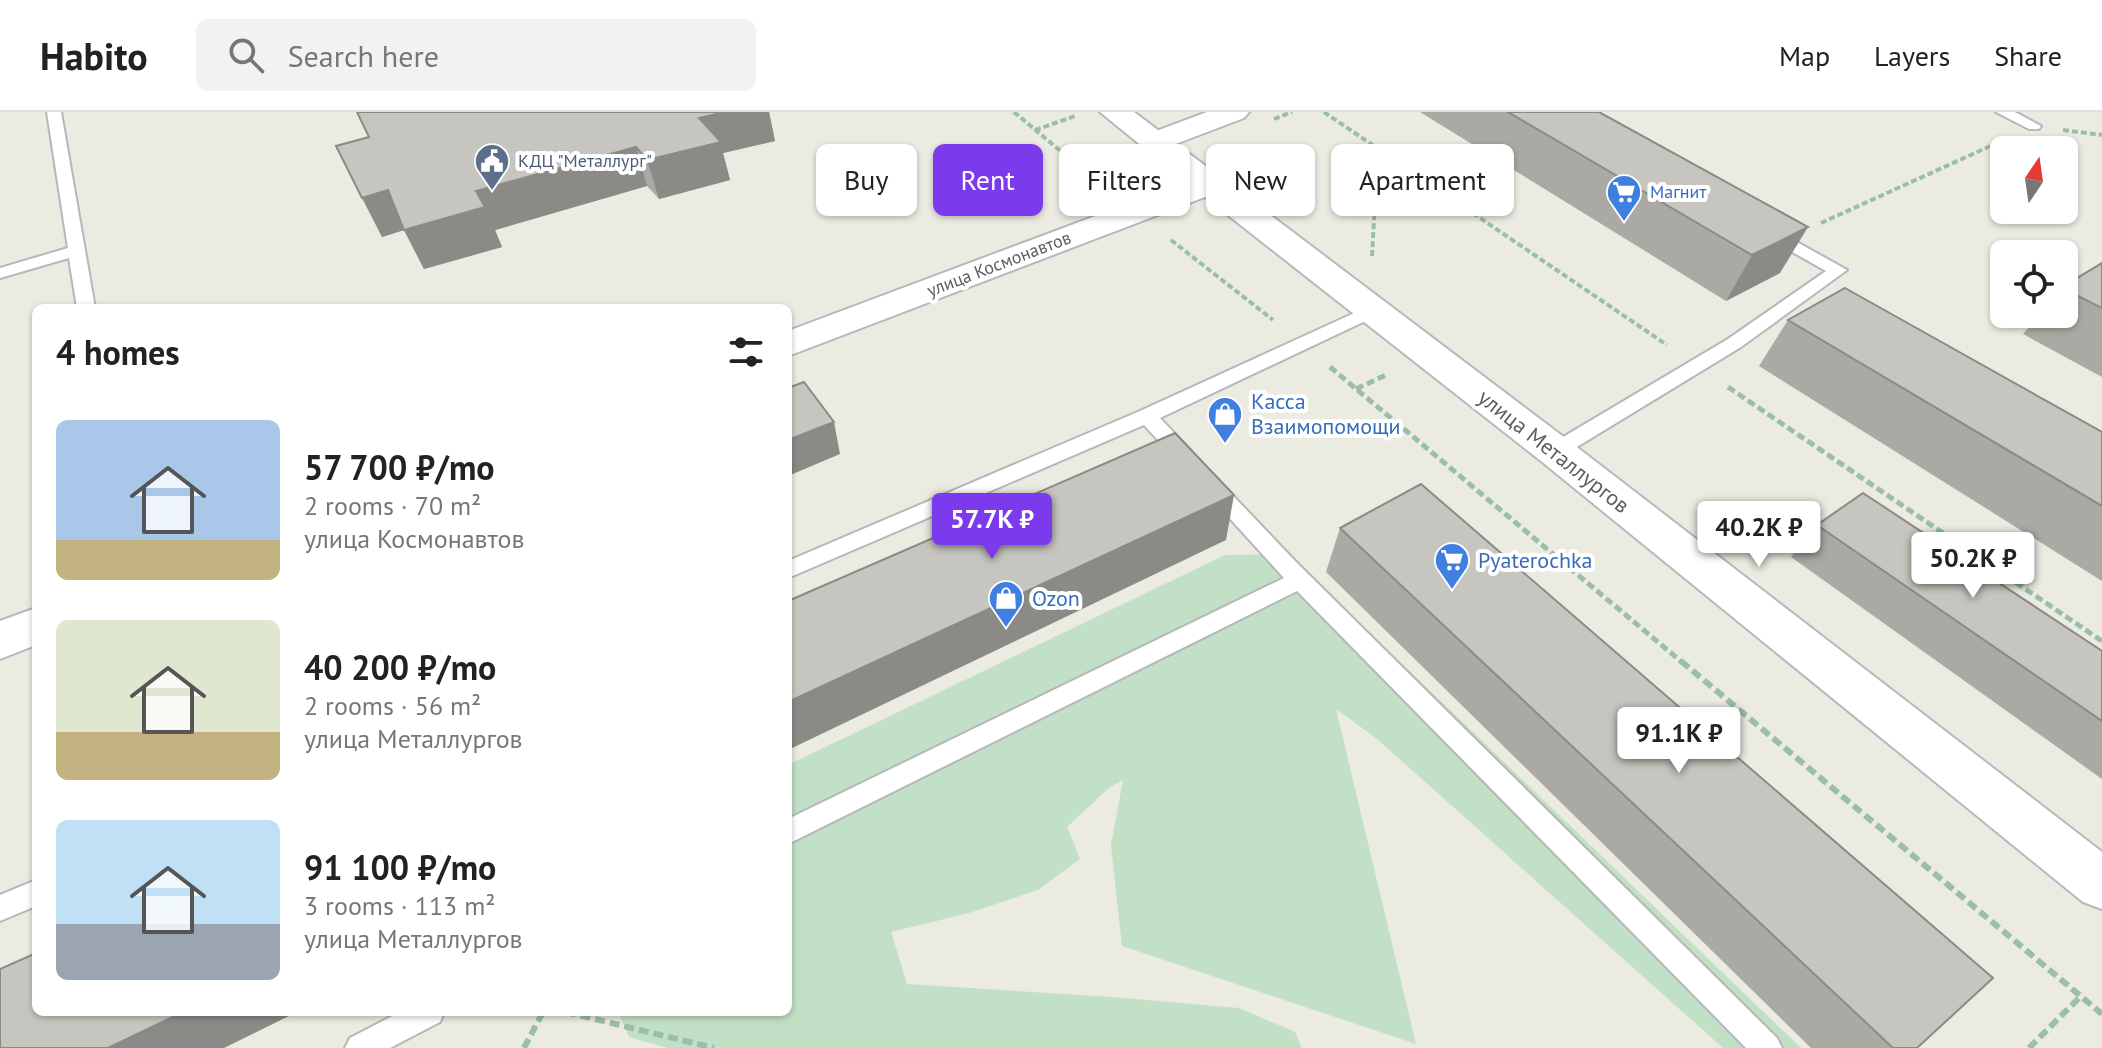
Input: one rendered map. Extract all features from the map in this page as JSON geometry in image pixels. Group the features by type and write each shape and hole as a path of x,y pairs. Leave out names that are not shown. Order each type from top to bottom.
{"main road":[{"name":"улица Металлургов","path":"1115,112 1206,182"},
{"path":"1154,142 1234,112"},
{"name":"улица Космонавтов","path":"792,342 1124,216"},
{"name":"улица Металлургов","path":"1250,216 1555,451 2102,884"},
{"path":"0,640 32,628"}],"lane":[{"path":"54,112 85,304"},
{"path":"2003,112 2034,126"},
{"path":"1555,451 1803,306 1838,270 1757,225"},
{"path":"0,273 77,251"},
{"path":"792,568 1147,416 1372,311"},
{"path":"1147,416 1301,579 1767,1048"},
{"path":"792,830 1301,579"},
{"path":"0,908 32,895"},
{"path":"360,1048 422,1016"}],"path":[{"path":"1014,112 1059,150"},
{"path":"1034,130 1088,112"},
{"path":"1784,240 2034,126 2102,135"},
{"path":"1140,216 1303,344 2102,1014"},
{"path":"2029,1048 2081,996"},
{"path":"524,1048 541,1016"},
{"path":"582,1016 714,1048"}],"green space":[{"path":"1281,554 1313,578 1801,1048 1723,1048 1376,738 1336,709 1416,1044 1122,946 1111,845 1123,780 1110,787 1067,827 1080,859 1038,890 969,913 891,932 907,984 1239,1008 1295,1032 1302,1048 668,1048 629,1037 620,1016 792,1016 792,763 1225,555"}],"building":[{"path":"357,112 725,112 699,118 721,142 647,160 636,147 476,191 485,207 404,230 388,190 362,198 336,146 369,137"},
{"path":"1508,112 1599,112 1808,227 1752,255"},
{"path":"2102,263 2102,308 2078,296 2078,278"},
{"path":"1845,288 2102,432 2102,506 1788,320"},
{"path":"804,382 834,422 792,438 792,386"},
{"path":"1175,433 1234,495 792,700 792,599"},
{"path":"1421,484 1993,978 1917,1048 1893,1048 1340,528"},
{"path":"1863,493 2102,651 2102,721 1817,525"},
{"path":"32,955 32,1016 175,1016 108,1048 0,1048 0,969"}],"place":[{"name":"КДЦ \"Металлург\"","path":"492,192"},
{"name":"Магнит","path":"1624,223"},
{"name":"Касса Взаимопомощи","path":"1225,445"},
{"name":"Pyaterochka","path":"1452,591"},
{"name":"Ozon","path":"1006,629"}]}
